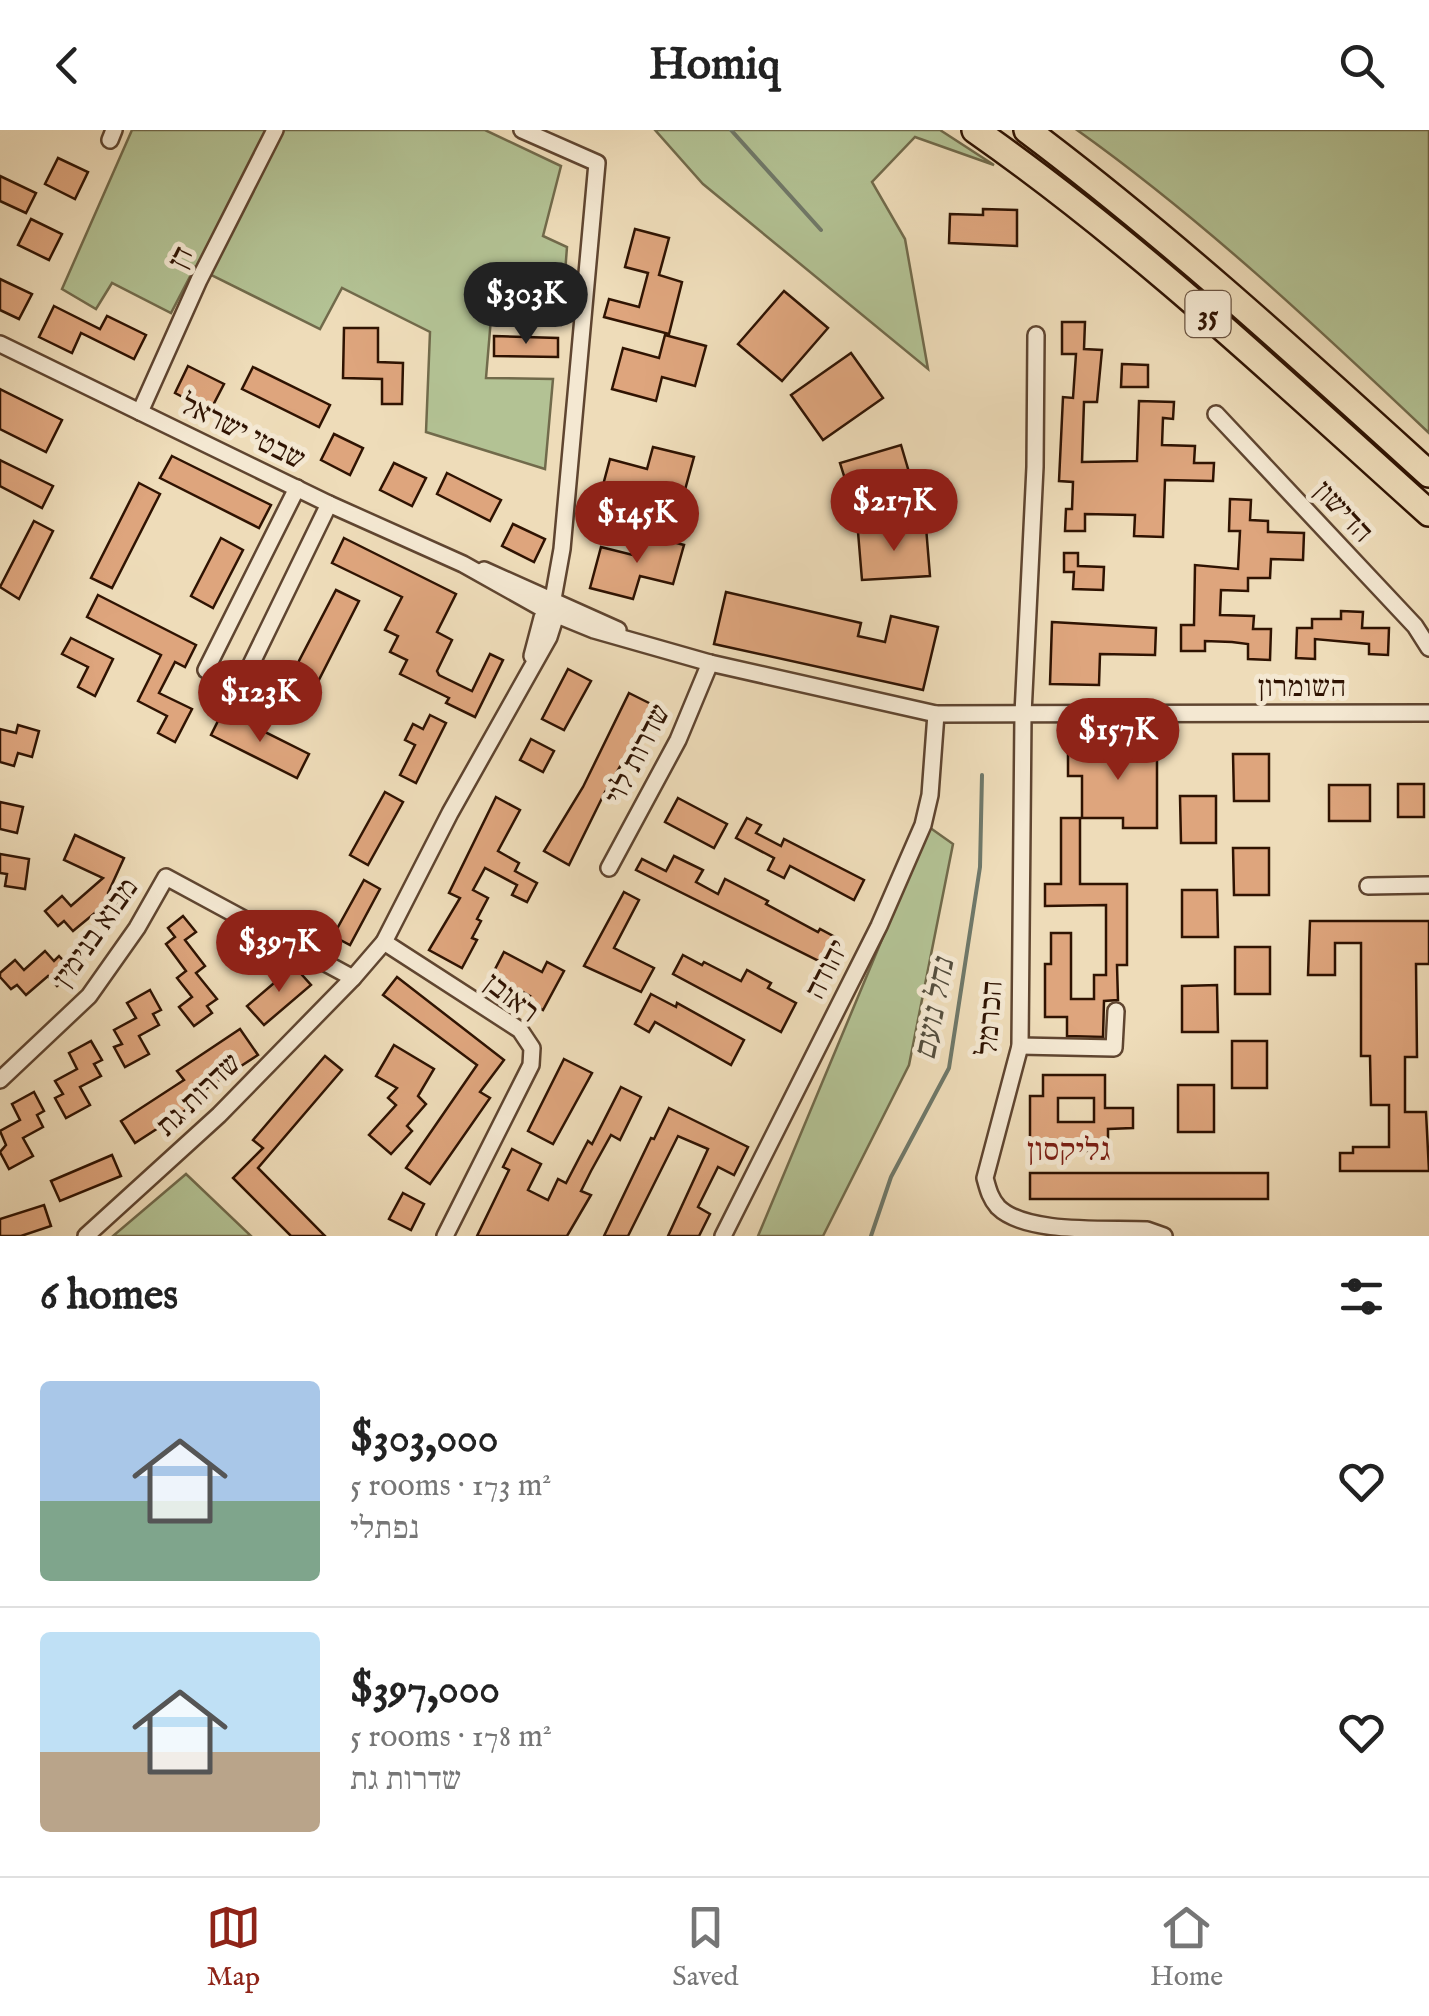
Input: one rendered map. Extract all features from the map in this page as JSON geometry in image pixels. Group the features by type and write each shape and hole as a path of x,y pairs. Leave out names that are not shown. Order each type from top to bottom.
{"highway":[{"name":"35","path":"975,130 1077,205 1172,283 1429,513"},
{"name":"35","path":"1026,130 1220,284 1429,474"}],"street":[{"name":"דן","path":"140,412 199,280 276,130"},
{"path":"522,130 597,163 561,557 551,608"},
{"name":"הכרמל","path":"1036,335 1035,466 1022,714 1020,1046 985,1178 990,1196 1015,1219 1041,1225 1148,1230 1164,1236"},
{"name":"שבטי ישראל","path":"0,344 594,630 710,663 936,714"},
{"name":"הדישון","path":"1216,414 1415,626 1429,648"},
{"path":"297,488 206,670 241,686 329,504"},
{"path":"522,584 543,577 561,557"},
{"name":"שבטי ישראל","path":"463,564 522,584 551,608 658,648"},
{"name":"שדרות גת","path":"86,1236 219,1115 384,942 450,813 544,648 551,608"},
{"name":"שדרות גת","path":"526,678 551,608"},
{"path":"544,648 558,638 594,630"},
{"name":"שדרות לוי","path":"610,868 678,740 710,663"},
{"name":"השומרון","path":"936,714 1429,713"},
{"name":"יהודה","path":"722,1236 879,926 924,825 932,782 936,714"},
{"name":"מבוא בנימין","path":"0,1080 88,996 137,928 166,877 353,978"},
{"path":"1368,886 1429,885"},
{"name":"ראובן","path":"384,942 520,1030 532,1048 531,1065 445,1236"},
{"path":"1020,1046 1114,1048 1116,1012"}],"green space":[{"path":"132,130 485,130 561,166 543,236 567,247 561,325 491,318 486,378 553,379 545,469 426,432 430,332 342,288 320,329 195,267 171,313 112,283 96,309 62,289"},
{"path":"655,130 940,130 994,165 915,137 872,182 905,239 928,369 703,184"},
{"path":"1077,130 1429,130 1429,433 1214,237"},
{"path":"929,827 953,844 909,1065 823,1236 758,1236"},
{"path":"186,1174 251,1236 113,1236"}],"building":[{"path":"58,158 88,172 75,199 45,184"},
{"path":"0,176 36,193 26,213 0,201"},
{"path":"983,209 1017,210 1017,246 949,243 950,214 983,215"},
{"path":"31,219 62,234 49,260 18,245"},
{"path":"635,229 669,238 659,275 682,282 669,334 604,317 609,299 639,307 648,273 625,267"},
{"path":"0,279 32,294 19,319 0,310"},
{"path":"784,291 828,328 782,381 738,344"},
{"path":"54,306 100,329 107,316 146,335 134,359 81,333 72,353 39,337"},
{"path":"1062,322 1085,322 1084,349 1102,350 1097,402 1084,402 1082,462 1137,461 1139,401 1174,402 1173,419 1163,418 1162,445 1195,446 1194,463 1214,463 1213,481 1165,480 1163,537 1134,536 1135,515 1085,514 1085,531 1065,531 1066,509 1072,509 1073,482 1059,481 1063,397 1073,398 1076,354 1062,354"},
{"path":"344,328 378,328 378,362 403,363 402,404 382,404 382,379 343,378"},
{"path":"665,335 706,346 695,386 662,377 656,401 612,389 623,348 659,358"},
{"path":"494,336 558,338 558,357 494,356"},
{"path":"851,353 883,398 823,440 791,395"},
{"path":"1122,364 1148,365 1148,387 1121,387"},
{"path":"188,366 224,384 210,411 175,393"},
{"path":"253,367 330,405 319,427 242,389"},
{"path":"0,389 62,420 46,452 0,429"},
{"path":"334,434 363,448 350,475 321,460"},
{"path":"901,445 916,496 856,514 840,463"},
{"path":"653,447 694,457 683,497 649,488 643,512 599,500 610,459 647,469"},
{"path":"172,456 271,505 259,528 160,478"},
{"path":"0,460 53,486 42,508 0,486"},
{"path":"394,463 426,478 412,506 380,490"},
{"path":"447,473 501,500 490,521 437,494"},
{"path":"139,483 160,494 112,588 91,578"},
{"path":"1230,499 1251,500 1250,520 1268,521 1268,532 1304,533 1303,560 1271,559 1270,578 1248,578 1248,591 1221,590 1220,615 1254,616 1253,629 1271,629 1270,660 1248,659 1248,644 1232,642 1205,641 1205,651 1181,651 1181,625 1194,625 1195,565 1238,569 1240,531 1229,531"},
{"path":"34,521 53,531 19,599 0,587"},
{"path":"513,524 545,539 534,562 502,546"},
{"path":"926,527 930,576 862,580 858,532"},
{"path":"643,534 684,545 673,584 640,576 633,599 590,588 601,547 637,556"},
{"path":"221,538 243,550 213,608 191,596"},
{"path":"344,538 456,594 437,632 452,640 437,671 439,675 472,691 490,654 503,660 475,717 446,703 449,698 400,674 407,660 390,652 398,636 385,630 402,597 332,563"},
{"path":"1064,553 1078,553 1078,566 1104,567 1103,590 1073,589 1074,572 1064,572"},
{"path":"336,590 359,601 300,717 276,705"},
{"path":"726,592 861,623 858,636 885,642 891,616 938,627 923,690 714,644"},
{"path":"98,595 196,645 185,667 175,662 159,693 192,709 175,742 158,733 167,716 138,701 161,655 87,617"},
{"path":"1341,611 1363,612 1362,628 1389,628 1388,655 1369,654 1369,644 1315,639 1315,659 1296,658 1297,628 1312,628 1312,619 1341,619"},
{"path":"1052,622 1156,628 1155,655 1100,654 1099,685 1050,684"},
{"path":"71,638 113,659 95,696 78,687 88,667 62,654"},
{"path":"568,669 591,681 564,730 542,719"},
{"path":"629,693 657,707 625,767 621,765 605,792 569,865 544,851 583,787"},
{"path":"223,711 309,754 297,778 211,735"},
{"path":"430,715 446,723 416,783 400,775 415,745 405,740 413,724 423,729"},
{"path":"18,725 39,731 32,757 18,753 14,766 0,762 0,729 16,733"},
{"path":"531,739 554,751 543,772 520,760"},
{"path":"1068,746 1157,746 1157,828 1123,828 1123,818 1082,818 1082,776 1068,776"},
{"path":"1233,754 1269,754 1269,801 1234,801"},
{"path":"1398,784 1424,784 1424,817 1398,817"},
{"path":"1329,785 1370,785 1370,821 1329,821"},
{"path":"385,792 403,802 368,865 350,855"},
{"path":"1180,796 1216,796 1216,843 1181,843"},
{"path":"496,797 520,810 498,851 519,863 515,871 537,883 527,902 512,895 517,885 485,868 473,890 488,898 472,938 477,940 462,968 429,950 460,898 449,893"},
{"path":"678,798 727,824 714,848 665,822"},
{"path":"0,802 23,807 17,833 0,829"},
{"path":"747,818 761,825 756,833 781,846 784,839 864,880 854,900 790,866 784,878 768,870 774,858 736,838"},
{"path":"1061,818 1080,818 1080,884 1127,884 1127,965 1117,965 1118,1000 1104,1001 1103,1037 1067,1036 1067,1017 1045,1017 1045,964 1051,964 1051,933 1071,933 1071,999 1094,999 1094,975 1106,975 1106,905 1045,906 1045,884 1061,884"},
{"path":"75,835 124,858 108,893 121,908 104,922 96,912 73,931 64,921 58,926 45,911 62,896 71,906 103,878 64,860"},
{"path":"1233,848 1269,848 1269,895 1234,895"},
{"path":"0,854 29,859 25,889 5,886 7,874 0,873"},
{"path":"674,856 703,870 696,882 718,894 725,879 818,932 820,929 835,937 821,962 636,870 642,859 666,871"},
{"path":"364,880 380,889 350,945 333,936"},
{"path":"1182,890 1217,890 1218,937 1182,937"},
{"path":"624,892 639,900 614,948 654,968 641,992 584,966"},
{"path":"183,916 196,932 185,940 205,966 196,973 217,999 207,1006 212,1013 194,1026 179,1007 192,997 177,978 186,971 166,944 175,937 168,928"},
{"path":"1310,921 1429,921 1429,964 1416,964 1417,1057 1405,1057 1405,1112 1426,1112 1429,1171 1340,1171 1340,1153 1353,1153 1353,1147 1389,1147 1389,1105 1371,1105 1370,1056 1361,1056 1361,943 1335,943 1335,975 1308,975"},
{"path":"1235,947 1270,947 1270,994 1235,994"},
{"path":"45,951 54,961 59,956 74,972 57,986 48,976 26,995 17,985 11,989 0,977 15,960 24,970"},
{"path":"504,952 542,972 547,962 564,971 543,1010 527,1001 530,996 492,975"},
{"path":"683,955 741,981 747,970 771,983 768,988 796,1003 781,1032 673,974"},
{"path":"294,966 311,985 264,1025 247,1006"},
{"path":"397,977 504,1060 480,1092 490,1098 430,1184 406,1168 477,1065 383,995"},
{"path":"1217,985 1218,1032 1182,1032 1182,986"},
{"path":"150,990 161,1010 153,1014 159,1025 139,1036 149,1054 125,1067 114,1047 122,1044 114,1030 136,1018 127,1003"},
{"path":"651,994 676,1007 677,1003 744,1040 731,1065 655,1022 649,1032 635,1024"},
{"path":"240,1029 258,1055 186,1102 189,1108 135,1143 121,1121 184,1080 177,1071"},
{"path":"91,1041 102,1060 94,1064 101,1076 80,1087 90,1105 66,1118 55,1098 63,1094 55,1081 77,1069 69,1053"},
{"path":"1232,1041 1267,1041 1267,1088 1232,1088"},
{"path":"394,1045 434,1069 418,1096 426,1104 407,1126 412,1131 391,1154 369,1135 396,1105 388,1098 397,1088 376,1076"},
{"path":"325,1056 342,1070 258,1168 325,1236 291,1236 233,1178 263,1148 253,1140"},
{"path":"564,1059 592,1073 553,1144 528,1131"},
{"path":"1043,1075 1105,1075 1105,1108 1133,1108 1133,1128 1108,1129 1108,1151 1030,1151 1030,1096 1043,1096","holes":["1058,1098 1094,1098 1094,1122 1058,1122"]},
{"path":"1178,1085 1214,1085 1214,1132 1178,1132"},
{"path":"621,1087 641,1097 620,1140 611,1135 591,1171 581,1191 591,1195 567,1236 477,1236 509,1170 503,1167 512,1149 541,1164 528,1190 548,1200 558,1179 566,1183 588,1141 592,1144"},
{"path":"34,1092 44,1111 37,1115 43,1127 23,1138 33,1156 9,1169 0,1152 6,1145 0,1131 20,1120 12,1104"},
{"path":"669,1108 748,1147 734,1175 718,1167 698,1207 710,1214 699,1236 668,1236 708,1149 678,1136 628,1236 604,1236 651,1138 654,1139"},
{"path":"112,1155 121,1176 60,1201 51,1181"},
{"path":"1030,1173 1268,1173 1268,1199 1030,1199"},
{"path":"403,1193 424,1204 411,1230 389,1219"},
{"path":"44,1205 51,1226 21,1236 0,1236 0,1219"}],"waterway":[{"name":"נחל נועם","path":"731,130 821,230"},
{"name":"נחל נועם","path":"871,1236 891,1177 949,1068 980,867 982,775"}],"district":[{"name":"גליקסון","path":"1069,1149"}]}
